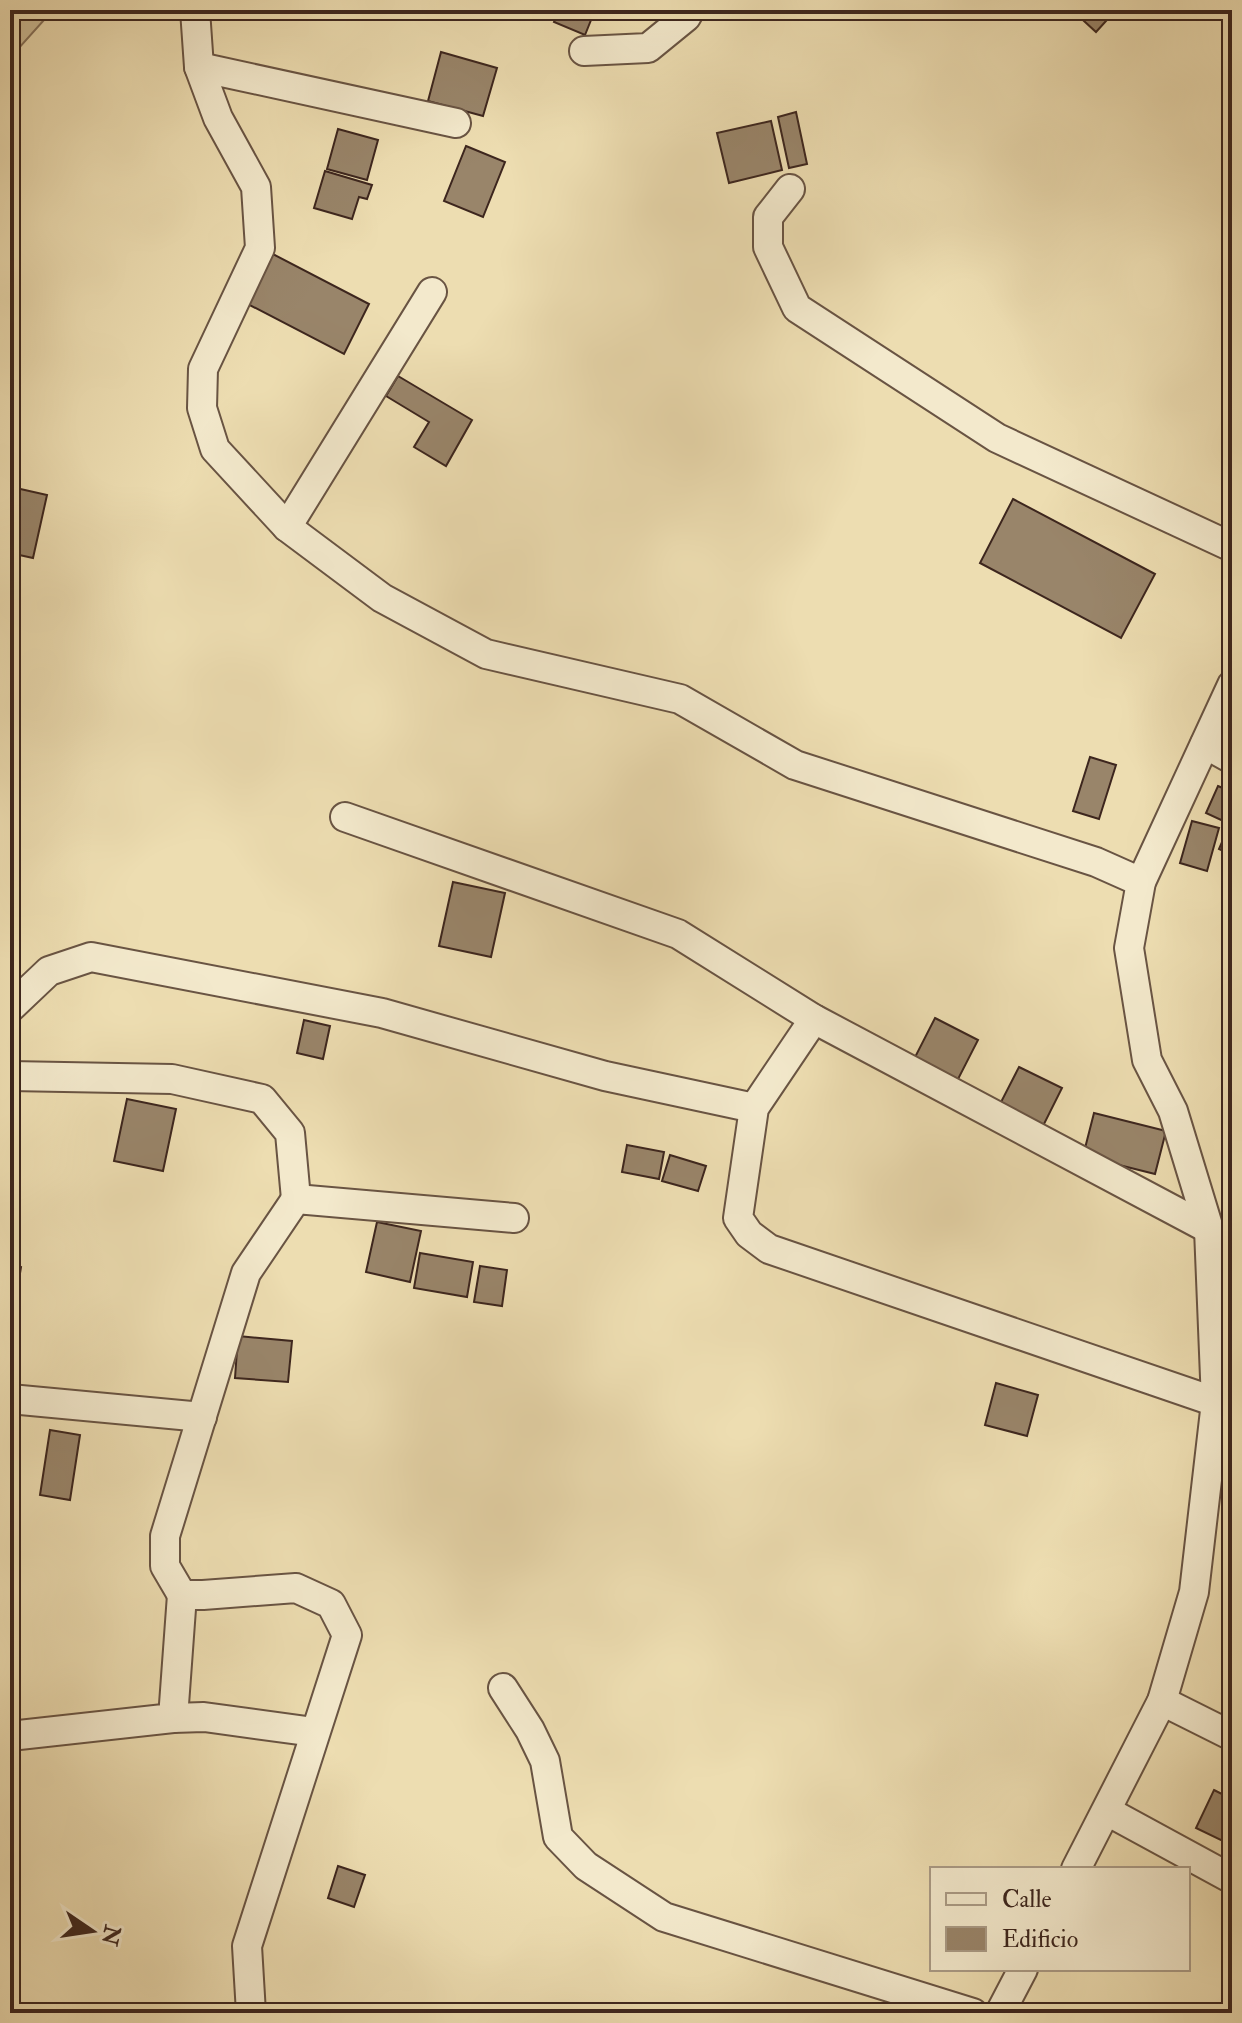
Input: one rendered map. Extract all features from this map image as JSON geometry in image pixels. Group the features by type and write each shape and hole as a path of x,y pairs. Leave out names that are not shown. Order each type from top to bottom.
{"street":[{"path":"195,10 199,67 218,118 256,187 260,248 203,369 202,408 215,449 287,527 382,598 486,654 680,699 795,765 1096,862 1141,882"},
{"path":"584,51 648,48 686,17 690,10"},
{"path":"199,67 456,123"},
{"path":"790,189 768,217 768,247 797,308 997,438 1232,547"},
{"path":"287,527 432,292"},
{"path":"1077,1867 1162,1701 1194,1592 1216,1402 1209,1229 1173,1111 1147,1060 1129,948 1141,882 1232,685"},
{"path":"1205,744 1232,759"},
{"path":"345,817 678,934 814,1019 1209,1229"},
{"path":"10,1008 49,971 91,957 382,1013 605,1076 754,1108"},
{"path":"814,1019 754,1108 738,1218 749,1234 769,1249 1216,1402"},
{"path":"10,1076 172,1079 262,1099 290,1133 296,1199 246,1273 165,1536 165,1566 182,1595 173,1718"},
{"path":"296,1199 514,1218"},
{"path":"10,1399 202,1417"},
{"path":"182,1595 296,1588 331,1604 347,1635 247,1946 251,2013"},
{"path":"503,1688 530,1730 545,1761 558,1837 586,1866 664,1917 973,2013"},
{"path":"1162,1701 1232,1736"},
{"path":"10,1736 204,1717 314,1732"},
{"path":"1107,1811 1232,1879"},
{"path":"1000,2013 1022,1971"}],"shaded area":[{"path":"10,10 53,10 10,58"}],"building":[{"path":"559,10 595,10 585,35 554,22"},
{"path":"1072,10 1116,10 1096,32"},
{"path":"441,52 497,68 483,116 428,101"},
{"path":"796,112 807,164 789,168 778,117"},
{"path":"771,121 782,170 729,183 717,133"},
{"path":"338,129 378,140 367,180 327,169"},
{"path":"466,146 505,162 483,217 444,201"},
{"path":"325,171 372,185 367,199 359,197 352,219 314,208"},
{"path":"267,251 369,304 344,354 242,301"},
{"path":"398,376 472,420 446,466 414,447 429,422 386,396"},
{"path":"16,488 47,495 33,558 10,553 10,516"},
{"path":"1013,499 1155,574 1121,638 980,563"},
{"path":"10,671 19,673 10,710"},
{"path":"1090,757 1116,765 1099,819 1073,811"},
{"path":"1218,786 1232,792 1232,855 1219,849 1230,824 1206,813"},
{"path":"1192,821 1219,828 1207,871 1180,863"},
{"path":"453,882 505,893 491,957 439,946"},
{"path":"935,1018 978,1040 954,1087 911,1065"},
{"path":"304,1020 330,1026 323,1059 297,1053"},
{"path":"1019,1067 1062,1088 1042,1128 999,1106"},
{"path":"127,1099 176,1109 163,1171 114,1161"},
{"path":"1094,1113 1166,1131 1155,1174 1083,1156"},
{"path":"627,1145 664,1152 659,1179 622,1172"},
{"path":"670,1155 706,1166 698,1191 662,1181"},
{"path":"377,1222 421,1231 410,1282 366,1272"},
{"path":"420,1253 473,1262 467,1297 414,1288"},
{"path":"10,1265 21,1267 11,1330 10,1330"},
{"path":"480,1266 507,1270 502,1306 474,1302"},
{"path":"238,1336 292,1341 288,1382 235,1378"},
{"path":"996,1383 1038,1395 1027,1436 985,1425"},
{"path":"50,1430 80,1435 70,1500 40,1495"},
{"path":"10,1547 17,1547 16,1591 10,1591"},
{"path":"1214,1790 1232,1799 1232,1832 1227,1843 1196,1828"},
{"path":"338,1866 365,1875 354,1907 328,1898"}]}
